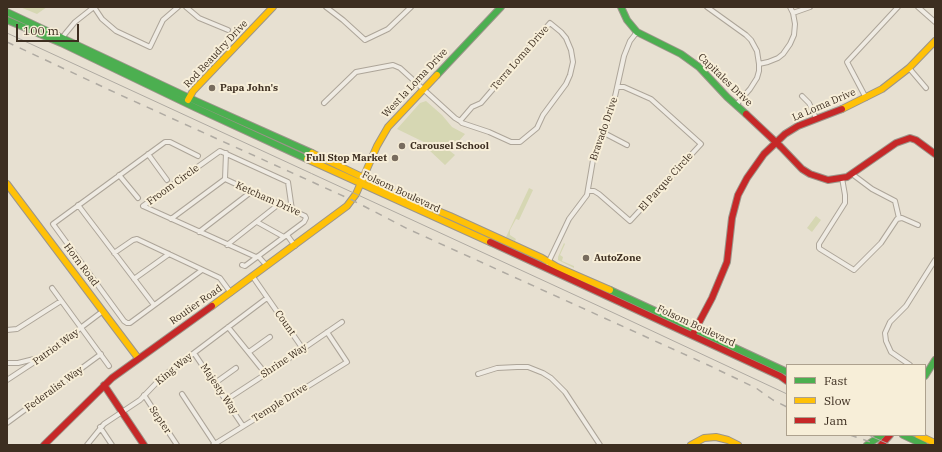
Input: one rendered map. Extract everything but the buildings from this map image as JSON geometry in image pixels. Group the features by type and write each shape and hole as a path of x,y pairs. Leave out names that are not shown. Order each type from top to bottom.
{"street":[{"path":"62,41 75,22 94,7 102,19 116,31 150,47 164,20 178,7"},
{"path":"186,7 199,18 228,30"},
{"name":"Rod Beaudry Drive","path":"188,100 273,7"},
{"path":"326,7 344,20 365,40 388,29 408,8"},
{"name":"West la Loma Drive","path":"361,184 377,146 388,127 501,7"},
{"name":"Capitales Drive","path":"621,7 627,20 637,32 692,61 802,169 810,174 828,180 842,178"},
{"path":"707,7 741,31 751,40 757,51 759,71 755,82 736,105"},
{"path":"759,64 778,58 790,44 795,29 793,13 790,7"},
{"path":"793,13 810,7"},
{"path":"866,98 847,62 898,7"},
{"path":"918,7 935,22"},
{"name":"Folsom Boulevard","path":"7,12 62,41 188,100 295,145 404,197 450,216 548,265 694,332 786,372"},
{"name":"Folsom Boulevard","path":"7,20 62,41"},
{"name":"Terra Loma Drive","path":"324,103 356,72 390,65 400,68 423,89 460,121 467,126 489,132 511,142 517,143 523,141 537,128 543,114 566,84 570,75 572,55 569,45 561,32 550,23 481,103 472,107 460,121"},
{"name":"Bravado Drive","path":"548,265 569,219 584,201 588,191 593,160 598,144 604,133 618,87 624,56 630,41 637,32"},
{"name":"La Loma Drive","path":"694,332 712,298 727,262 732,218 738,195 743,184 764,154 793,129 866,98 890,83 909,68 935,41"},
{"path":"909,68 926,88"},
{"name":"El Parque Circle","path":"588,191 594,191 599,194 630,221 700,144 651,99 624,87 618,87"},
{"path":"802,96 809,103 816,118"},
{"name":"Folsom Boulevard","path":"188,100 194,107 422,212 502,247 548,265"},
{"path":"604,133 627,145"},
{"path":"899,218 896,220 881,243 854,270 819,248 819,244 845,203 842,178 852,174 896,143 910,138 916,140 935,154"},
{"path":"267,140 272,139 287,145 295,145"},
{"path":"198,156 167,141 53,224 125,322 130,323 202,270"},
{"name":"Froom Circle","path":"226,153 220,151 143,206 227,245 257,256"},
{"path":"226,153 288,182 292,210"},
{"name":"Ketcham Drive","path":"226,153 224,179 304,216 306,220 285,236"},
{"path":"148,154 167,180"},
{"path":"852,174 872,188 895,201 899,218"},
{"path":"119,175 138,198"},
{"path":"171,219 224,179"},
{"name":"Horn Road","path":"7,184 138,358"},
{"name":"Routier Road","path":"44,445 104,385 138,358 253,277 347,206 361,184"},
{"path":"199,232 251,192"},
{"path":"227,245 279,204"},
{"path":"78,205 154,305"},
{"path":"422,212 430,212 445,218 450,216"},
{"path":"899,218 918,225"},
{"path":"257,222 285,236 295,246"},
{"path":"242,265 245,266 285,236"},
{"path":"114,253 135,239 220,278 231,293"},
{"path":"134,279 169,254"},
{"path":"257,256 267,266"},
{"path":"909,364 891,352 886,341 885,332 890,322 906,306 935,260"},
{"name":"Count","path":"253,277 303,349"},
{"path":"52,288 110,366"},
{"name":"King Way","path":"87,445 100,427 140,400 162,377 267,298"},
{"path":"7,330 17,329 61,301"},
{"name":"Patriot Way","path":"7,380 42,357 103,311"},
{"name":"Shrine Way","path":"226,400 342,322"},
{"path":"228,327 266,374"},
{"name":"Temple Drive","path":"214,444 347,362 327,332"},
{"name":"Folsom Boulevard","path":"694,332 786,380"},
{"path":"248,352 270,337"},
{"name":"Majesty Way","path":"194,353 243,426"},
{"name":"Federalist Way","path":"7,423 101,354"},
{"path":"7,363 18,363 42,357"},
{"path":"926,374 935,360"},
{"path":"478,374 497,368 517,367 528,368 543,373 551,378 565,392 600,445"},
{"path":"214,383 236,368"},
{"path":"104,385 144,445"},
{"path":"182,394 214,444"},
{"name":"Septer","path":"144,395 177,445"},
{"path":"100,427 112,445"},
{"path":"870,444 881,436"},
{"path":"881,445 889,436"},
{"path":"904,436 924,445"},
{"path":"920,436 935,443"},
{"path":"691,445 704,438 716,437 728,440 738,445"}],"green space":[{"path":"20,7 47,7 37,14"},
{"path":"426,101 442,115 452,127 465,134 450,151 455,155 445,165 429,150 430,145 397,129 420,103"},
{"path":"529,188 533,190 519,220 516,219 510,230 510,235 516,239 515,241 506,237"},
{"path":"816,216 821,220 812,232 807,228"},
{"path":"564,243 565,244 560,255 563,257 562,261 574,266 574,268 558,260"}],"tram line":[{"path":"7,33 786,394"},
{"path":"870,436 891,445"}],"railway":[{"path":"7,42 352,200 408,229 708,365 756,388 773,400 786,406"},
{"path":"853,436 879,445"}],"traffic: fast":[{"path":"437,75 501,7"},
{"path":"621,7 627,20 637,32 681,54 699,67 727,97 746,114"},
{"path":"7,12 196,101 312,153"},
{"path":"7,20 61,43 307,159"},
{"path":"610,290 786,372"},
{"path":"926,374 935,360"},
{"path":"867,445 880,436"},
{"path":"905,436 924,445"}],"traffic: slow":[{"path":"188,100 193,91 273,7"},
{"path":"842,109 882,89 909,68 935,41"},
{"path":"212,306 347,206 356,194 377,146 388,127 437,75"},
{"path":"312,153 404,197 450,216 542,258 557,267 610,290"},
{"path":"307,159 490,242"},
{"path":"7,184 138,358"},
{"path":"920,436 935,443"},
{"path":"691,445 704,438 716,437 728,440 738,445"}],"traffic: jam":[{"path":"694,332 712,298 727,262 732,218 738,195 747,178 764,154 785,134 798,126 842,109"},
{"path":"746,114 802,169 810,174 828,180 847,177 896,143 910,138 916,140 935,154"},
{"path":"490,242 780,376 786,380"},
{"path":"44,445 112,378 212,306"},
{"path":"104,385 144,445"},
{"path":"881,445 889,436"}],"place":[{"name":"Papa John's","path":"212,88"},
{"name":"Carousel School","path":"402,146"},
{"name":"Full Stop Market","path":"395,158"},
{"name":"AutoZone","path":"586,258"}]}
